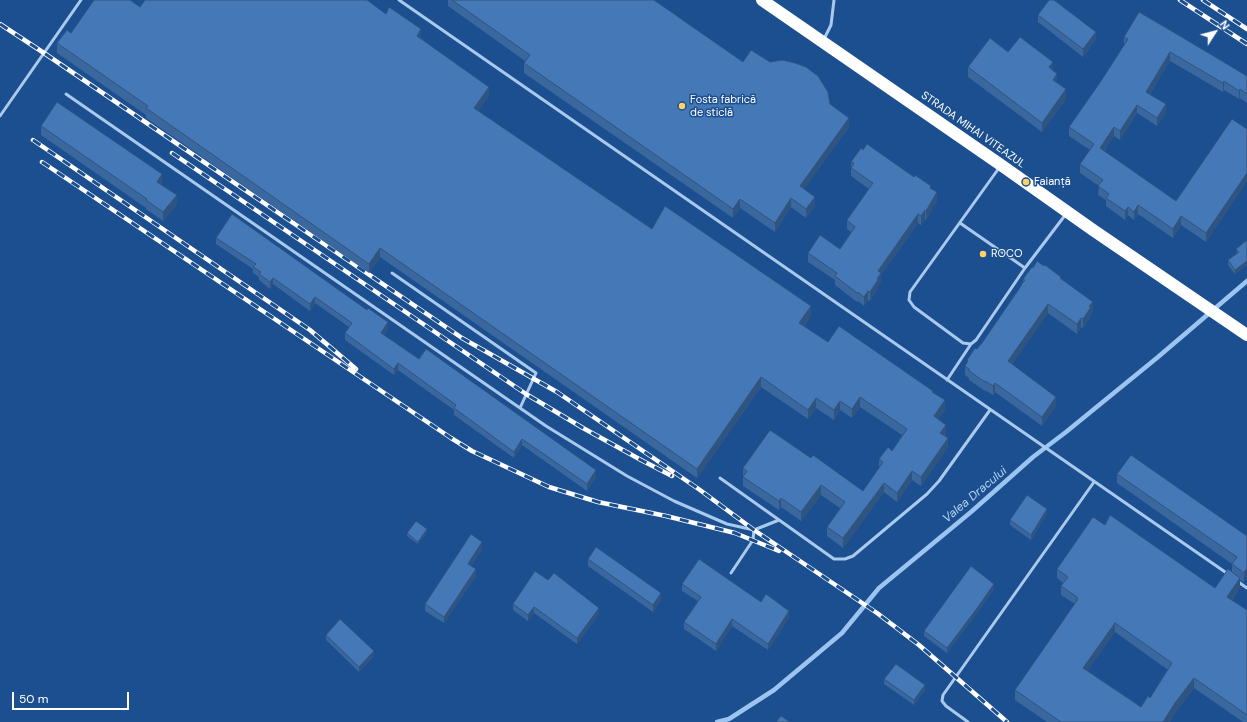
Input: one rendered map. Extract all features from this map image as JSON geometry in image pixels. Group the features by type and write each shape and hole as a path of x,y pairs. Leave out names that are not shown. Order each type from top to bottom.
{"highway":[{"name":"STRADA MIHAI VITEAZUL","path":"762,0 1247,335"}],"lane":[{"path":"0,116 81,0"},
{"path":"399,0 1228,575"},
{"path":"823,42 831,25 834,0"},
{"path":"66,94 546,426 627,476 727,524 754,530 779,520"},
{"path":"971,344 963,343 914,306 909,300 910,292 1001,165"},
{"path":"947,380 1025,268 1067,212"},
{"path":"960,223 1025,268"},
{"path":"392,273 536,373 520,408"},
{"path":"720,478 834,559 845,559 853,556 927,494 990,410"},
{"path":"968,722 946,706 942,701 943,695 1094,482"},
{"path":"731,573 753,540 754,530"},
{"path":"1234,579 1247,588"}],"building":[{"path":"94,0 130,0 140,7 145,0 367,0 386,14 389,7 421,29 417,36 489,87 474,108 652,229 665,206 811,306 799,323 828,342 839,326 945,400 934,416 946,425 940,433 948,438 921,477 912,471 897,493 884,483 843,538 827,527 845,502 821,485 801,512 781,498 779,501 743,477 747,471 743,468 770,430 811,458 813,455 863,491 883,462 879,459 888,447 892,451 907,429 860,397 852,409 840,401 834,410 816,398 808,410 761,377 697,469 380,248 369,264 146,108 148,106 57,43 67,30 71,33"},
{"name":"Fosta fabrică de sticlă","path":"452,0 654,0 743,62 751,50 770,62 782,60 806,67 818,76 828,92 830,104 849,118 800,186 815,197 806,209 791,198 775,223 740,199 733,209 524,63 530,55"},
{"path":"1049,0 1054,0 1096,32 1083,49 1038,15"},
{"path":"1139,12 1247,76 1247,94 1240,89 1239,91 1224,81 1223,83 1170,52 1146,92 1166,104 1157,118 1137,105 1120,131 1114,127 1100,148 1176,201 1232,119 1247,129 1247,173 1206,233 1181,216 1173,229 1138,205 1134,212 1128,207 1125,211 1106,198 1109,194 1098,186 1103,180 1080,164 1094,144 1069,127 1128,39 1124,37"},
{"path":"1020,37 1053,62 1049,67 1057,74 1053,80 1066,89 1042,123 968,67 990,38 1008,52"},
{"path":"57,102 162,174 157,182 177,195 163,212 146,200 147,199 41,126"},
{"path":"867,144 914,177 915,175 937,192 926,211 925,210 921,216 918,214 878,271 881,273 877,279 878,280 870,292 868,291 864,297 835,276 837,273 808,253 820,235 840,249 855,227 847,220 873,183 851,168 854,163 851,162 861,148 863,150"},
{"path":"232,214 367,310 368,308 388,322 381,333 419,359 426,349 596,470 587,484 522,439 514,452 454,408 456,405 398,363 394,369 345,333 352,323 315,297 310,304 273,278 270,282 259,274 261,272 253,267 256,264 216,238"},
{"path":"1247,240 1247,261 1235,270 1228,260 1239,252 1236,249"},
{"path":"1037,261 1044,266 1045,265 1093,302 1089,306 1091,307 1083,319 1081,318 1077,324 1048,304 1008,361 1056,397 1042,417 995,383 993,386 985,382 969,371 970,370 965,366 975,348 977,349 982,343 1025,280 1023,279"},
{"path":"1131,455 1247,536 1247,568 1244,573 1232,564 1237,557 1117,474"},
{"path":"1027,495 1047,509 1031,535 1010,520"},
{"path":"1110,515 1215,588 1228,569 1240,578 1227,597 1247,610 1247,715 1194,678 1163,722 1061,722 1015,690 1078,599 1061,586 1068,577 1057,569 1093,517 1105,525","holes":["1115,623 1172,663 1150,698 1148,696 1141,707 1083,668"]},
{"path":"416,521 427,529 418,542 407,533"},
{"path":"471,534 482,542 468,564 476,569 444,617 425,604"},
{"path":"596,547 661,593 653,605 588,559"},
{"path":"699,559 761,602 766,594 789,611 768,644 732,619 716,644 684,622 701,597 682,584"},
{"path":"971,566 994,584 947,648 924,631"},
{"path":"535,571 548,580 554,573 599,608 577,638 534,607 528,615 513,604"},
{"path":"340,619 374,651 359,667 326,635"},
{"path":"896,664 925,685 914,700 884,679"},
{"path":"781,716 790,722 776,722"}],"waterway":[{"name":"Valea Dracului","path":"717,722 729,719 774,690 842,633 879,588 971,512 1033,457 1158,357 1247,281"}],"railway":[{"path":"1180,0 1247,44"},
{"path":"1203,0 1247,29"},
{"path":"0,24 462,338 557,392 700,490 754,530 877,613 919,645 1007,722"},
{"path":"33,140 310,330 356,369"},
{"path":"172,153 526,394 583,428 672,476"},
{"path":"42,162 472,451 549,487 598,502 666,516 735,533 779,551"}],"place":[{"name":"Fosta fabrică de sticlă","path":"682,106"},
{"name":"Faianță","path":"1026,182"},
{"name":"ROCO","path":"983,254"}]}
